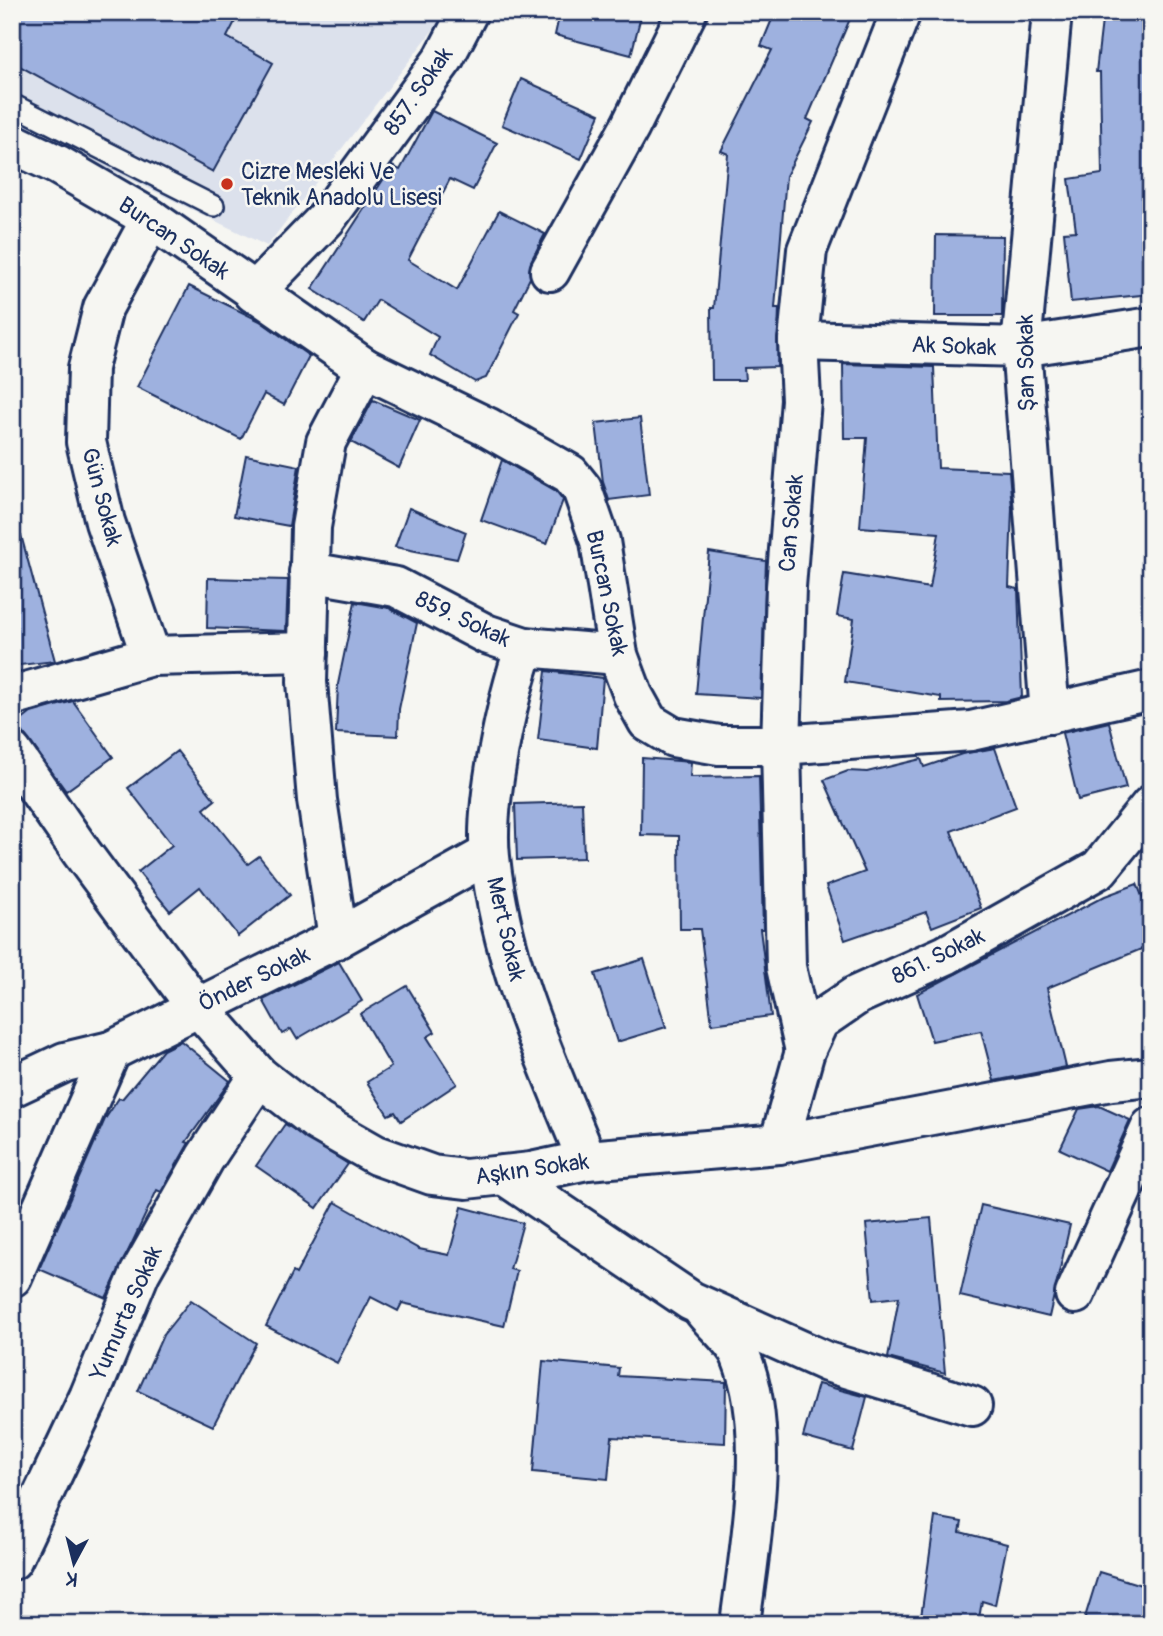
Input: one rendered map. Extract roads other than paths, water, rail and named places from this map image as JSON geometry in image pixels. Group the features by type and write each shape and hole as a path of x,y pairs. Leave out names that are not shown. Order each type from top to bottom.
{"street":[{"name":"857. Sokak","path":"254,293 326,219 444,58 467,12"},
{"path":"550,271 631,127 687,12"},
{"name":"Can Sokak","path":"805,1051 786,967 781,745 786,587 802,400 798,341 807,250 901,12"},
{"name":"Şan Sokak","path":"1050,713 1021,347 1052,12"},
{"name":"Burcan Sokak","path":"12,144 58,165 151,219 365,368 486,427 570,474 582,489 600,541 618,655 633,695 649,722 673,737 719,745 781,745 971,732 1151,690"},
{"name":"Gün Sokak","path":"151,219 103,308 88,368 86,442 106,522 152,656"},
{"name":"Ak Sokak","path":"798,341 1021,347 1151,327"},
{"path":"338,938 317,800 308,652 311,527 326,442 365,368"},
{"name":"859. Sokak","path":"309,572 396,587 486,634 525,647 618,655"},
{"name":"Mert Sokak","path":"525,647 515,677 494,783 489,854 499,918 527,1011 587,1160"},
{"path":"12,696 152,656 308,652"},
{"name":"Aşkın Sokak","path":"12,752 82,853 198,1007 258,1076 318,1122 376,1155 432,1175 466,1180 587,1160 779,1144 1111,1081 1151,1077"},
{"name":"861. Sokak","path":"779,1144 805,1051 820,1021 857,995 946,955 1099,869 1150,806"},
{"name":"Önder Sokak","path":"12,1087 65,1062 111,1051 338,938 489,854"},
{"path":"12,1277 111,1051"},
{"name":"Yumurta Sokak","path":"12,1560 89,1397 140,1273 205,1158 258,1076"},
{"path":"1075,1294 1151,1127"},
{"path":"504,1175 698,1304 827,1362 972,1406"},
{"path":"698,1304 741,1355 754,1408 757,1498 740,1624"}],"lane":[{"path":"12,104 214,206"}],"place":[{"name":"Cizre Mesleki Ve Teknik Anadolu Lisesi","path":"227,184"}]}
